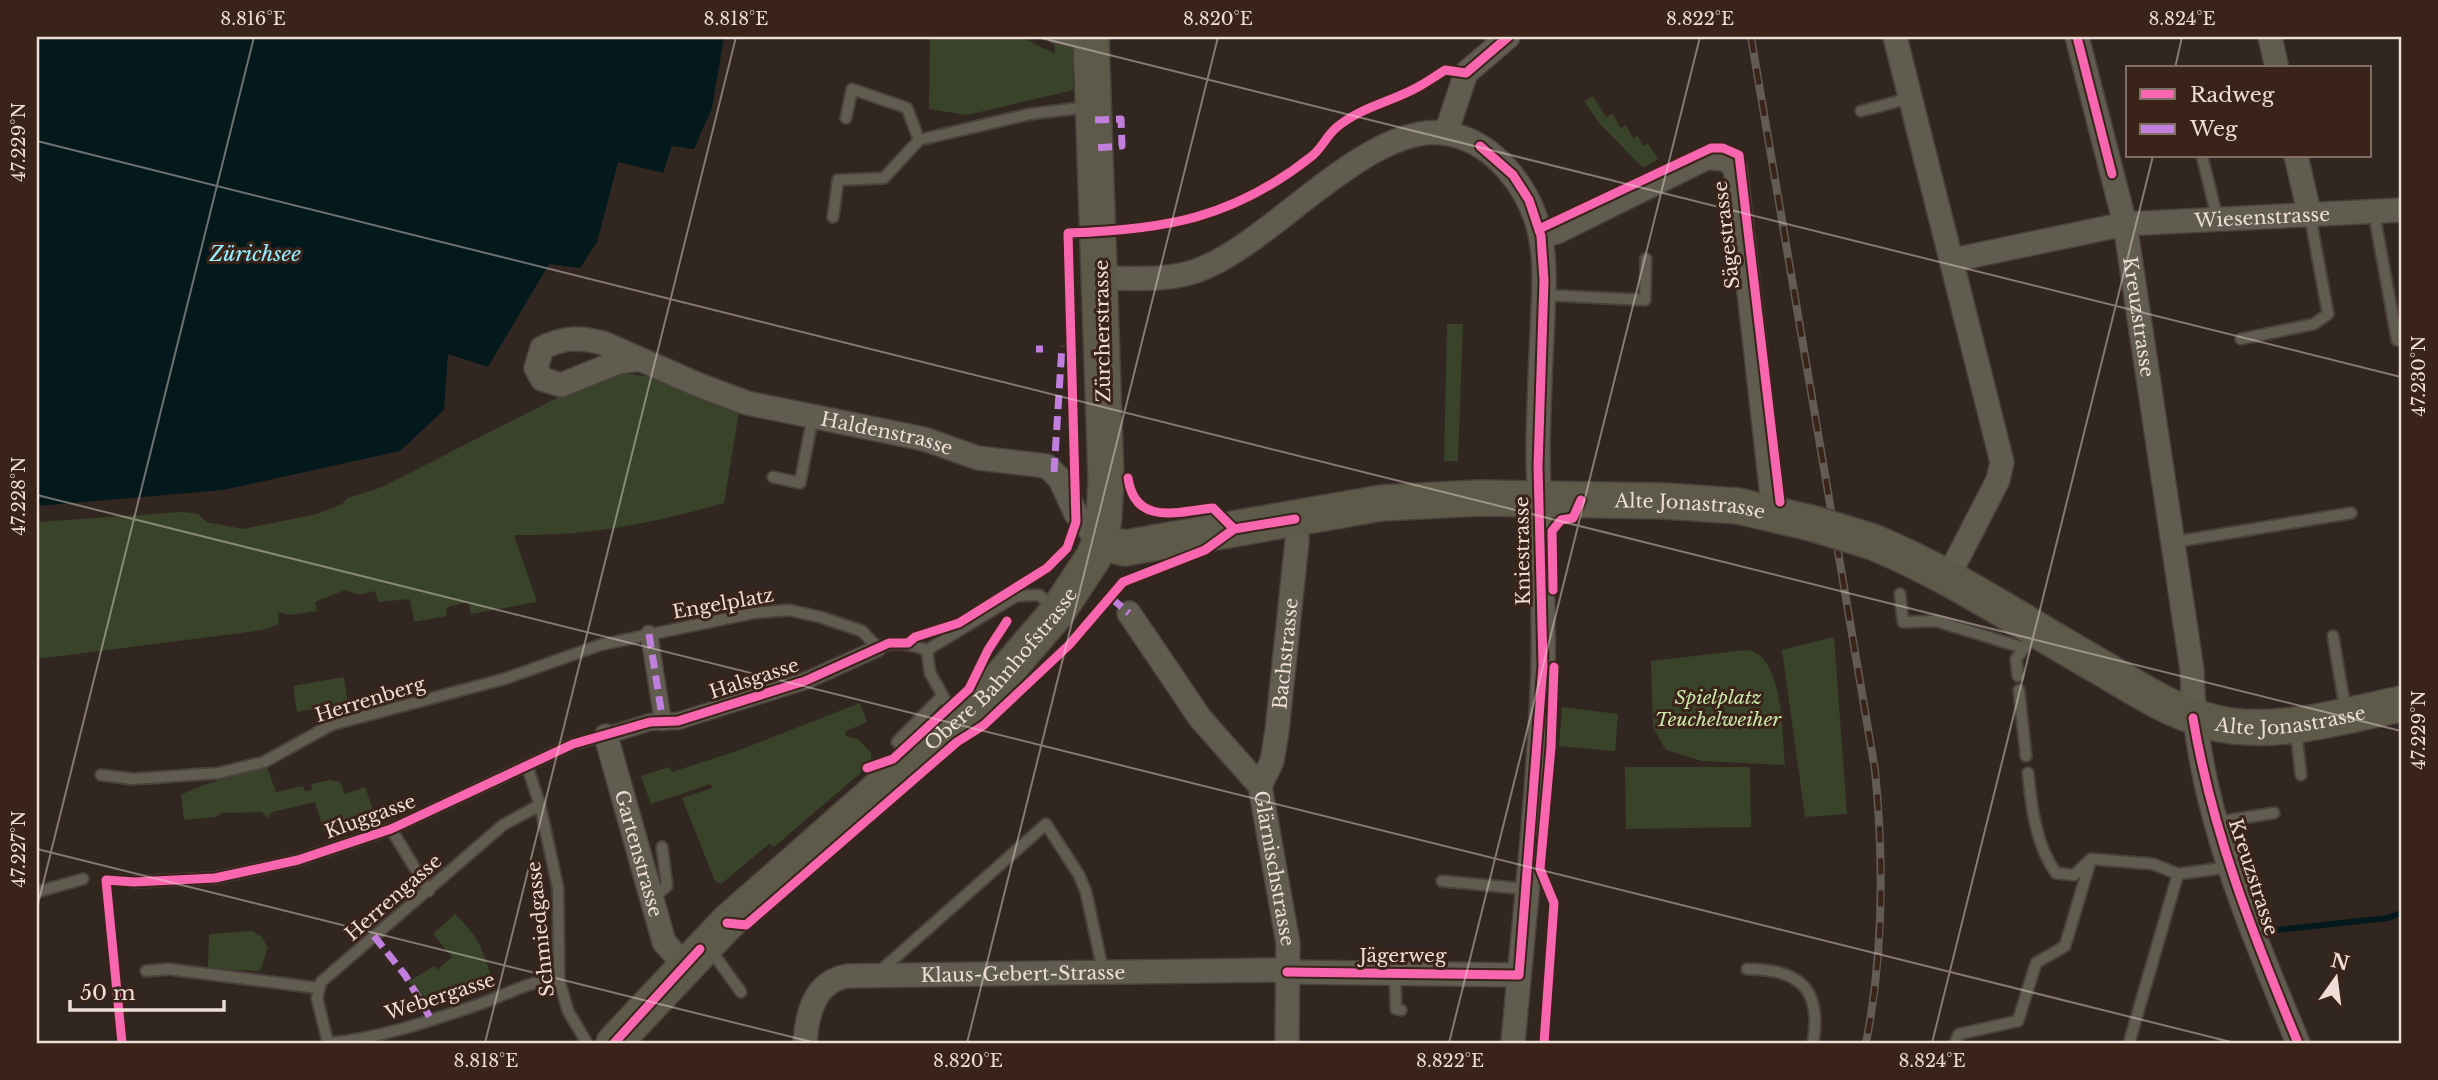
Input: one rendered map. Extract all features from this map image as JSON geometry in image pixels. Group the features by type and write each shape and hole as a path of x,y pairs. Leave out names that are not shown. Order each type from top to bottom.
{"main road":[{"name":"Zürcherstrasse","path":"1091,41 1106,479 1100,542"},
{"name":"Alte Jonastrasse","path":"1100,542 1125,548 1381,503 1479,498 1665,501 1738,506 1815,524 1872,542 1948,577 2030,639 2193,718 2232,726 2296,724 2401,704"},
{"name":"Obere Bahnhofstrasse","path":"614,1043 696,955 949,708 988,693 1058,611 1086,571 1100,542"}],"street":[{"path":"1446,133 1466,73 1508,37"},
{"path":"1895,37 2002,462 1998,481 1948,577"},
{"name":"Kreuzstrasse","path":"2077,37 2125,224 2174,542 2192,670 2193,718 2202,769 2241,904 2298,1043"},
{"path":"2270,37 2277,66"},
{"name":"Kniestrasse","path":"1100,278 1179,276 1207,267 1238,249 1355,163 1396,140 1427,133 1446,133 1480,146 1513,175 1528,200 1541,236 1544,295 1538,500 1543,665 1513,1043"},
{"name":"Sägestrasse","path":"1541,236 1557,232 1706,158 1724,159 1735,167 1774,514"},
{"path":"2296,158 2310,216"},
{"name":"Wiesenstrasse","path":"1953,260 2125,224 2218,222 2401,210"},
{"name":"Haldenstrasse","path":"640,359 747,402 925,439 978,458 1047,467 1060,479 1076,514 1100,542"},
{"name":"Bachstrasse","path":"1261,786 1272,761 1277,731 1297,541 1295,519"},
{"name":"Glärnischstrasse","path":"1129,613 1200,718 1261,786 1288,943 1287,1043"},
{"path":"649,634 663,722"},
{"name":"Halsgasse","path":"606,736 650,722 678,721 805,681 878,648"},
{"name":"Gartenstrasse","path":"606,736 664,942 696,955"},
{"name":"Klaus-Gebert-Strasse","path":"805,1043 808,1015 823,987 834,978 1103,971 1287,972"},
{"name":"Jägerweg","path":"1287,972 1519,975"}],"lane":[{"path":"1054,37 1091,41"},
{"path":"846,118 852,89 863,91 907,108 919,140"},
{"path":"1861,111 1911,97"},
{"path":"834,217 838,180 884,178 919,140 1042,111 1094,107"},
{"path":"2202,158 2218,222"},
{"path":"2374,213 2397,340 2401,340"},
{"path":"2241,339 2314,324 2328,314 2310,216"},
{"path":"1544,295 1645,300 1646,259"},
{"path":"773,477 800,483 813,416"},
{"path":"2174,542 2351,513"},
{"path":"1900,594 1903,622 1936,621 2030,639 2017,659 2018,676"},
{"path":"897,741 949,708 930,673 927,650 1016,596 1039,595 1058,611"},
{"name":"Engelplatz","path":"649,634 753,613 789,610 862,631 878,648"},
{"name":"Herrenberg","path":"101,775 133,779 219,773 264,762 331,725 472,688 600,645 649,634"},
{"path":"2333,636 2347,715"},
{"name":"Halsgasse","path":"878,648 889,643 908,643 927,650"},
{"path":"2020,690 2026,756"},
{"path":"2296,724 2301,775"},
{"name":"Kluggasse","path":"134,882 215,878 256,871 391,829 573,744 606,736"},
{"name":"Schmiedgasse","path":"527,766 540,805 558,888 559,980 568,1011 587,1043"},
{"path":"2032,783 2047,860 2056,873 2074,875 2091,859 2153,864 2178,874 2230,867"},
{"name":"Herrengasse","path":"318,988 503,825 540,805"},
{"path":"2217,822 2274,813"},
{"path":"876,975 1046,824 1079,875 1086,892 1103,971"},
{"path":"391,829 429,891"},
{"path":"653,898 667,886 662,848"},
{"path":"1955,1043 1958,1034 2018,1021 2036,963 2065,946 2091,859"},
{"path":"2129,1043 2178,874"},
{"path":"37,892 83,878"},
{"path":"1442,881 1526,889"},
{"path":"696,955 741,992"},
{"path":"146,971 168,969 318,988 317,998 329,1043"},
{"path":"1747,970 1784,972 1806,988 1814,1002 1816,1017 1813,1043"},
{"path":"1395,972 1396,1009 1401,1010"},
{"name":"Webergasse","path":"329,1043 443,1016 541,979 559,980"}],"green space":[{"path":"930,37 1021,37 1055,54 1053,37 1073,37 1073,90 967,115 929,109"},
{"path":"1593,96 1606,117 1613,114 1620,128 1626,125 1633,138 1638,136 1643,146 1648,144 1658,159 1643,168 1599,123 1584,101"},
{"path":"1447,324 1463,324 1458,461 1444,461"},
{"path":"624,373 662,379 739,412 724,503 671,517 594,531 514,535 537,602 471,614 468,602 447,607 446,616 414,622 410,599 378,602 375,591 359,595 345,590 315,602 317,611 290,615 278,612 279,624 264,630 37,659 37,522 183,512 198,514 206,522 243,529 317,514 342,504 348,498 382,487 590,381"},
{"path":"1834,637 1847,814 1805,817 1782,650"},
{"name":"Spielplatz Teuchelweiher","path":"1746,650 1758,655 1768,665 1774,680 1779,698 1785,765 1702,761 1666,750 1653,728 1651,661"},
{"path":"344,677 348,703 297,712 293,686"},
{"path":"860,703 867,722 846,731 845,736 858,739 871,753 871,764 774,847 769,844 721,884 715,881 682,798 712,788 711,784 651,804 641,776 669,767 672,772 737,751"},
{"path":"1562,707 1618,714 1615,751 1559,746"},
{"path":"260,767 267,767 276,792 303,786 305,791 312,790 311,784 330,780 340,782 345,794 365,787 374,812 324,832 315,802 272,812 267,818 262,812 221,813 216,817 184,820 181,795"},
{"path":"1625,767 1750,767 1751,827 1626,829"},
{"path":"455,914 476,939 494,982 468,994 424,1005 405,975 411,980 434,966 437,970 452,957 433,934"},
{"path":"252,931 261,936 268,948 260,971 208,969 209,934"}],"water":[{"name":"Zürichsee","path":"37,37 724,37 712,108 694,149 672,146 663,173 618,162 597,242 580,268 549,264 488,367 448,354 444,410 400,451 223,490 37,506"}],"waterway":[{"path":"2277,930 2388,918 2401,913"}],"railway":[{"path":"1751,37 1875,770 1881,907 1876,975 1866,1043"}],"marked path":[{"path":"1095,120 1121,119 1122,146 1096,148"},
{"path":"1054,472 1062,346"},
{"path":"1036,349 1043,349"},
{"path":"1111,598 1129,613"},
{"path":"649,634 663,722"},
{"path":"374,936 405,975 431,1019"}],"cycle path":[{"path":"122,1043 106,880 134,882 215,878 298,860 391,829 573,744 650,722 678,721 805,681 889,643 908,643 915,637 959,623 1047,568 1067,548 1076,522 1068,233 1167,224 1226,207 1255,194 1312,156 1333,130 1346,120 1418,87 1445,70 1466,73 1508,37"},
{"path":"2077,37 2112,174"},
{"path":"1287,972 1519,975 1543,665 1538,466 1544,280 1541,236 1529,200 1513,175 1480,146"},
{"path":"1539,229 1711,148 1723,148 1739,155 1780,502"},
{"path":"1128,478 1132,493 1139,504 1148,510 1172,513 1213,508 1234,529"},
{"path":"1553,590 1552,531 1561,520 1573,518 1581,500"},
{"path":"727,923 746,925 957,742 984,725 1069,645 1123,582 1205,550 1234,529 1295,519"},
{"path":"867,768 893,759 969,689 988,650 1007,621"},
{"path":"1544,1043 1554,903 1540,869 1551,747 1554,667"},
{"path":"2193,718 2211,802 2236,884 2298,1043"},
{"path":"614,1043 700,949"}]}
